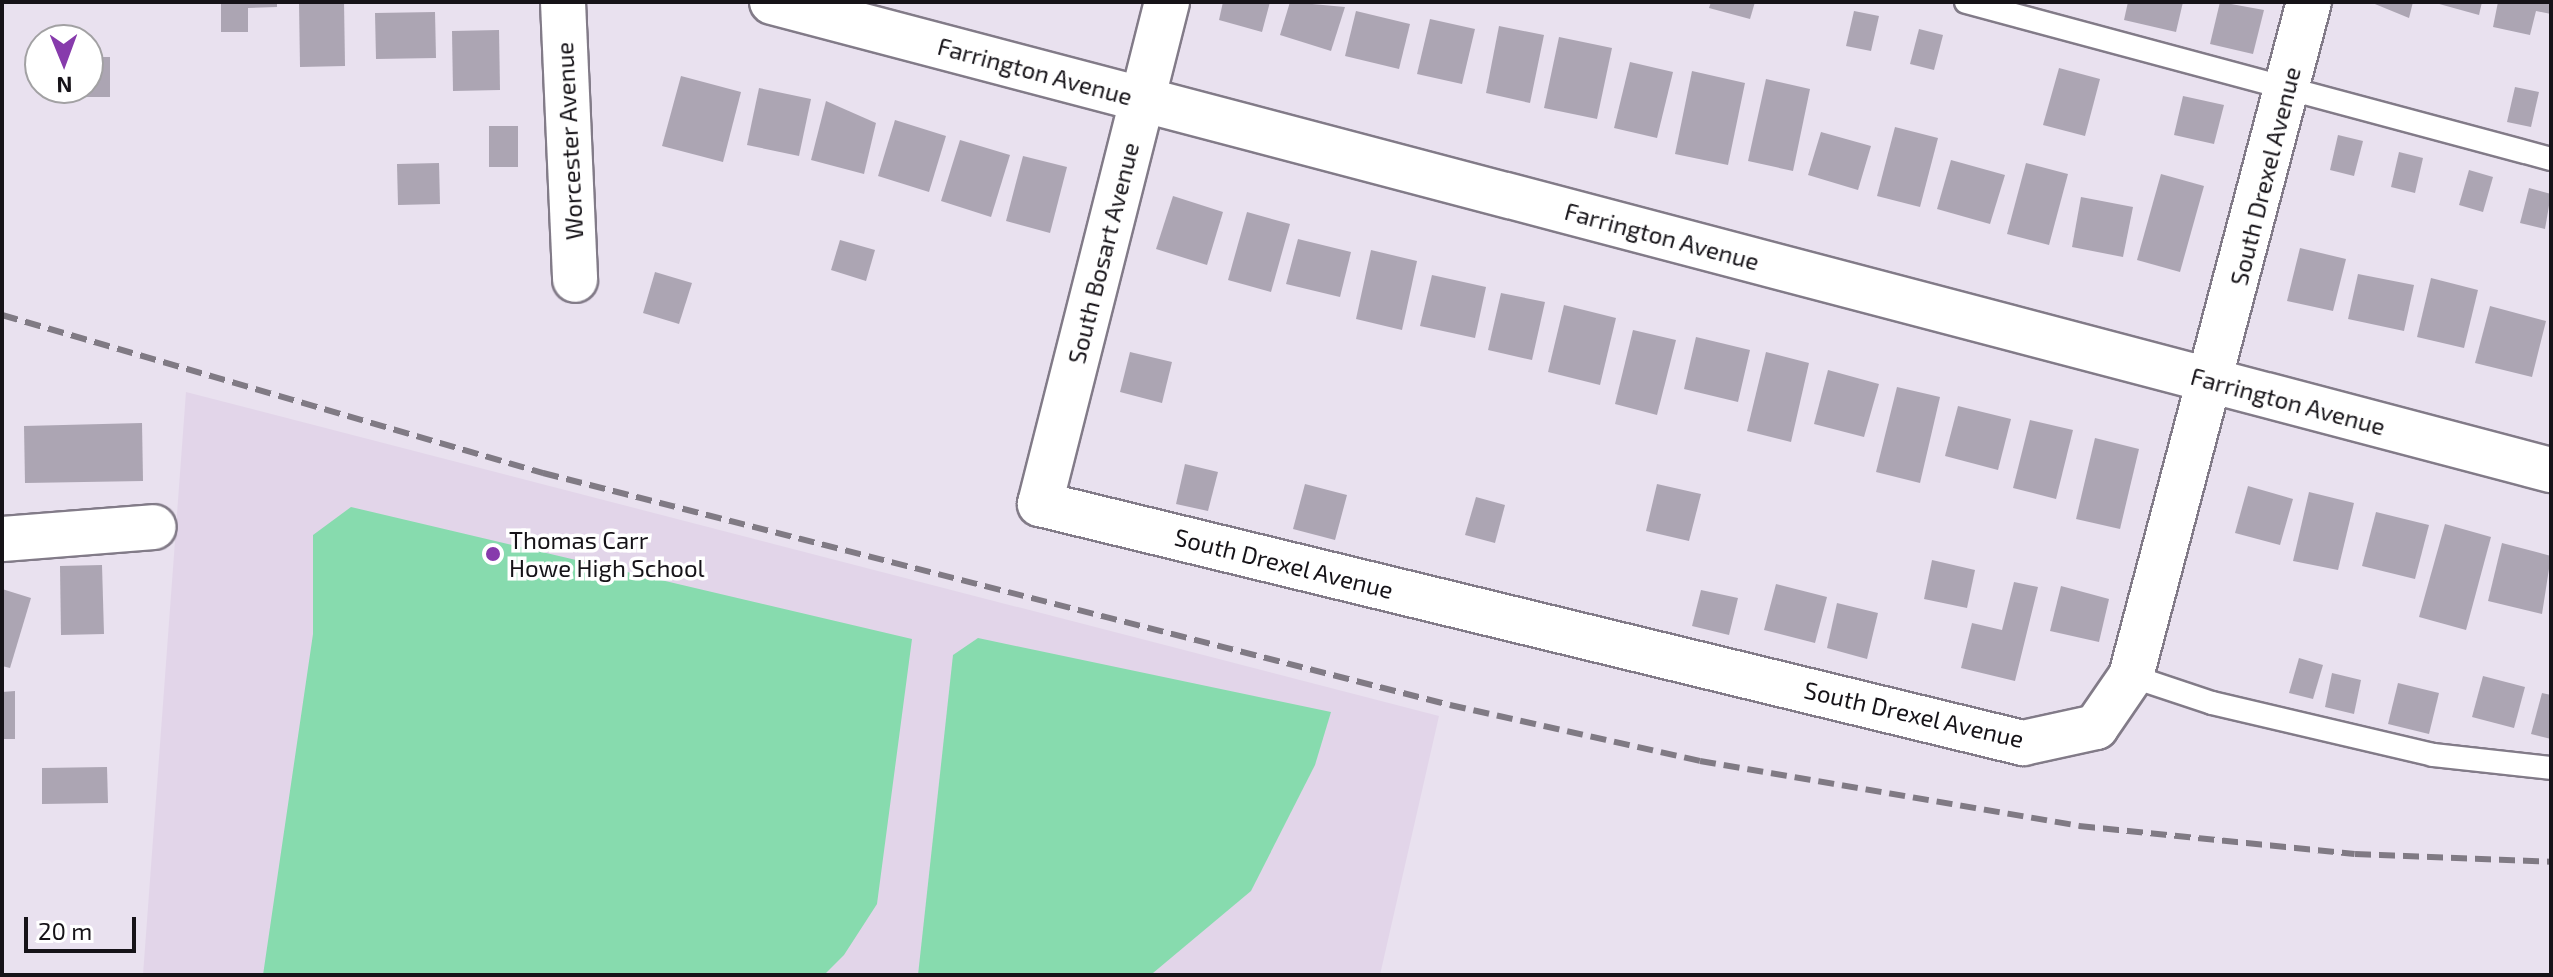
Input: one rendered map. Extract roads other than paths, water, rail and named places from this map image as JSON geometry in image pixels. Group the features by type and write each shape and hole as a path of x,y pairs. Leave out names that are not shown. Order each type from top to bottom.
{"street":[{"name":"Worcester Avenue","path":"563,2 575,280"},
{"name":"Farrington Avenue","path":"772,2 2551,470"},
{"name":"South Bosart Avenue","path":"1040,504 1167,2"},
{"name":"South Drexel Avenue","path":"1040,504 2023,743 2096,727 2131,676 2212,381 2309,2"},
{"path":"2,539 154,527"}],"lane":[{"path":"1966,2 2551,159"},
{"path":"2131,676 2212,703 2433,755 2551,768"}],"railway":[{"path":"2,315 543,473 1450,705 1700,761 2079,826 2355,854 2551,862"}],"place":[{"name":"Thomas Carr Howe High School","path":"493,554"}]}
